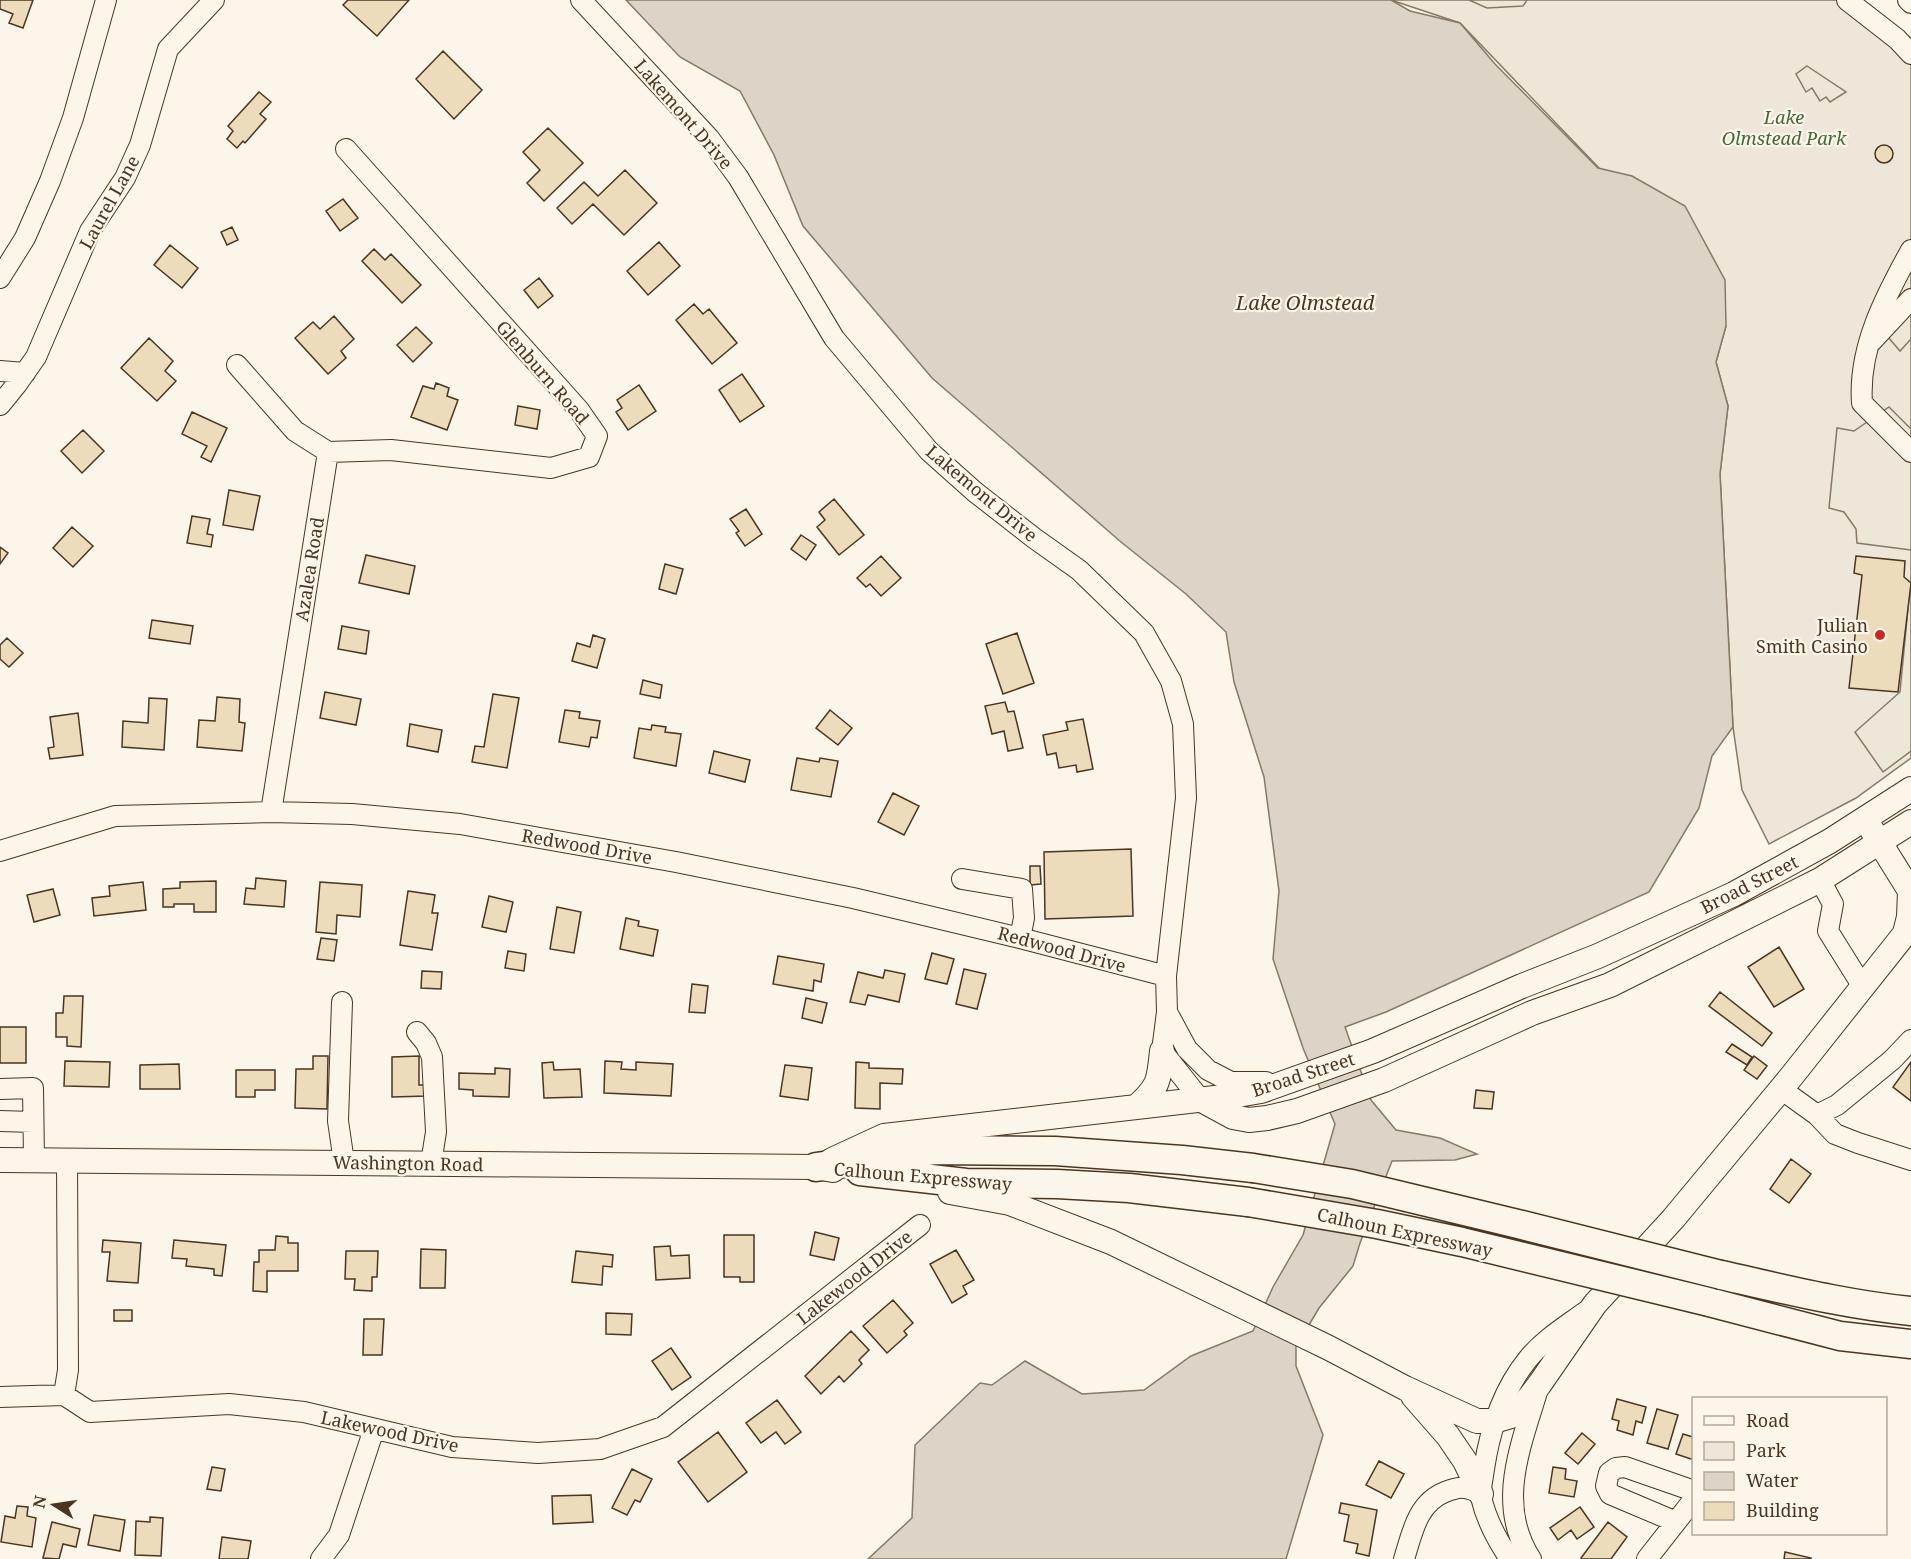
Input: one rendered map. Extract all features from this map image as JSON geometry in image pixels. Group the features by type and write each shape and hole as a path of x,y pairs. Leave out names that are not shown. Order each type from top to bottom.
{"highway":[{"name":"Calhoun Expressway","path":"816,1167 936,1150 1055,1151 1182,1160 1253,1168 1352,1184 1814,1296 1911,1311"},
{"name":"Calhoun Expressway","path":"816,1167 966,1183 1058,1184 1129,1188 1248,1202 1377,1224 1462,1242 1840,1336 1911,1344"}],"main road":[{"name":"Broad Street","path":"1200,1099 1261,1091 1373,1051 1522,986 1598,956 1734,894 1865,820 1911,789"},
{"path":"1494,1421 1511,1416 1521,1408 1595,1304 1673,1219 1781,1089 1908,929 1910,891 1865,820"},
{"name":"Broad Street","path":"1200,1099 1233,1117 1249,1120 1297,1112 1384,1080 1532,1013 1610,985 1820,880 1911,822"},
{"path":"1136,1107 1149,1095 1159,1079 1162,1051"},
{"path":"816,1167 884,1136 1200,1099"},
{"name":"Washington Road","path":"0,1160 816,1167 1010,1203 1111,1242 1329,1348 1405,1388 1477,1421 1494,1421"},
{"path":"1405,1388 1448,1436 1465,1461 1480,1494"}],"street":[{"path":"0,278 25,238 50,181 76,108 106,0"},
{"name":"Laurel Lane","path":"0,405 36,357 90,231 125,178 140,145 168,49 214,0"},
{"name":"Lakemont Drive","path":"581,0 710,138 738,177 834,338 929,451 975,492 1079,570 1144,633 1171,681 1183,724 1186,798 1167,976 1167,1012 1162,1051"},
{"path":"1846,0 1897,39 1911,54"},
{"name":"Glenburn Road","path":"328,452 391,450 551,468 588,457 597,436 579,410 346,149"},
{"path":"1911,250 1877,316 1861,382 1862,403 1911,452"},
{"path":"1870,342 1911,299"},
{"path":"237,365 296,431 328,452"},
{"path":"0,371 25,373"},
{"name":"Azalea Road","path":"271,812 328,452"},
{"name":"Redwood Drive","path":"0,851 115,816 271,812 352,814 460,824 676,862 809,889 1020,938 1167,976"},
{"path":"962,879 1022,889 1024,918 1020,938"},
{"path":"1820,880 1833,904 1828,931 1863,987"},
{"path":"342,1002 338,1121 344,1162"},
{"name":"Lakemont Drive","path":"1167,1012 1187,1049 1208,1070 1231,1082 1288,1081"},
{"path":"417,1032 426,1043 432,1057 436,1132 431,1163"},
{"path":"1817,1115 1837,1105 1892,1060 1911,1040"},
{"path":"1162,1051 1200,1099"},
{"path":"0,1089 33,1088 34,1160"},
{"path":"1781,1089 1817,1115 1835,1134 1911,1160"},
{"path":"0,1121 33,1122"},
{"path":"0,1398 64,1395 68,1370 67,1159"},
{"name":"Lakewood Drive","path":"64,1395 90,1412 228,1404 304,1412 452,1447 538,1453 600,1449 663,1427 920,1225"},
{"path":"1510,1559 1498,1542 1480,1494 1494,1421 1508,1389 1529,1358 1595,1304"},
{"path":"1531,1559 1517,1532 1512,1496 1520,1449 1539,1385"},
{"path":"324,1558 339,1535 374,1429"},
{"path":"1676,1522 1610,1494 1606,1486 1609,1473 1616,1468 1625,1467 1692,1490"},
{"path":"1404,1559 1417,1520 1426,1504 1438,1495 1454,1489 1467,1487 1480,1494"},
{"path":"1647,1559 1692,1502"}],"green space":[{"name":"Lake Olmstead Park","path":"1391,0 1863,0 1911,38 1911,758 1856,798 1769,844 1742,790 1733,727 1720,474 1728,406 1716,362 1726,326 1599,168 1460,23"}],"shaded area":[{"path":"1469,0 1527,0 1523,6 1487,8"},
{"path":"1807,66 1846,92 1830,102 1826,97 1820,101 1812,88 1806,92 1796,74"},
{"path":"1911,312 1911,339 1900,351 1888,337"},
{"path":"1889,407 1911,429 1911,550 1857,543 1856,529 1844,512 1829,508 1837,428 1854,431"},
{"path":"1911,577 1911,751 1883,772 1855,732 1900,692"}],"water":[{"name":"Lake Olmstead","path":"626,0 1391,0 1410,11 1460,23 1495,64 1598,168 1632,176 1685,206 1725,280 1726,326 1716,362 1728,406 1720,474 1733,727 1712,756 1699,808 1649,892 1386,1012 1345,1027 1371,1100 1396,1130 1440,1138 1477,1154 1455,1160 1392,1161 1353,1266 1319,1308 1296,1347 1296,1366 1323,1435 1286,1559 868,1559 912,1518 915,1445 980,1383 992,1385 1025,1361 1082,1394 1144,1390 1191,1356 1253,1331 1273,1287 1303,1235 1335,1124 1303,1048 1273,959 1279,891 1264,777 1234,682 1226,632 1186,594 1121,542 932,378 803,226 774,155 740,91 680,57"}],"building":[{"path":"0,0 33,0 23,28 9,23 13,14 0,9"},
{"path":"348,0 409,0 377,36 343,5"},
{"path":"443,51 482,90 454,119 416,79"},
{"path":"259,92 271,102 260,114 266,119 245,143 243,141 237,148 227,139 233,131 228,126"},
{"path":"548,128 583,163 544,201 527,183 540,170 523,152"},
{"path":"1880,145 1888,145 1893,150 1891,161 1880,163 1875,158 1875,150"},
{"path":"625,170 657,203 624,235 593,204 572,224 557,208 584,182 598,196"},
{"path":"343,199 358,218 340,231 326,211"},
{"path":"232,227 238,240 227,245 221,232"},
{"path":"659,242 680,266 648,295 627,271"},
{"path":"170,245 198,268 182,288 154,265"},
{"path":"374,249 385,260 391,254 421,285 402,303 362,261"},
{"path":"539,278 553,296 538,308 524,290"},
{"path":"694,304 703,314 709,309 737,343 712,364 676,320"},
{"path":"334,316 354,339 341,351 346,358 328,374 295,338 313,322 320,329"},
{"path":"416,327 432,343 413,362 397,345"},
{"path":"149,338 173,361 165,371 176,381 157,401 121,368"},
{"path":"742,374 764,406 740,422 719,390"},
{"path":"436,383 449,388 447,396 458,400 447,430 411,417 423,386 434,389"},
{"path":"639,385 656,411 628,430 616,412 622,408 617,400"},
{"path":"518,406 540,410 537,429 515,425"},
{"path":"192,412 227,428 211,462 201,457 207,446 182,434"},
{"path":"83,430 104,451 82,473 61,451"},
{"path":"229,490 260,496 253,530 223,525"},
{"path":"834,499 864,535 839,555 817,527 825,520 819,512"},
{"path":"746,509 762,534 745,546 736,533 739,531 730,519"},
{"path":"192,516 210,519 207,534 213,535 211,547 187,543"},
{"path":"72,527 93,546 73,567 53,548"},
{"path":"801,535 816,545 806,560 791,549"},
{"path":"0,547 8,553 0,564"},
{"path":"366,555 415,566 409,594 359,583"},
{"path":"881,556 901,578 881,596 870,584 866,587 857,578"},
{"name":"Julian Smith Casino","path":"1856,556 1905,561 1904,577 1911,583 1898,692 1849,688 1862,575 1854,573"},
{"path":"665,564 683,569 676,594 659,589"},
{"path":"152,620 193,626 190,644 149,638"},
{"path":"342,626 369,631 366,654 338,649"},
{"path":"1017,633 1034,683 1003,694 986,644"},
{"path":"593,635 605,639 597,668 572,661 577,643 590,647"},
{"path":"7,638 23,653 9,667 0,659 0,645"},
{"path":"643,680 662,685 660,698 640,694"},
{"path":"325,692 361,699 356,725 320,718"},
{"path":"493,694 519,698 507,768 472,762 475,746 484,747"},
{"path":"217,697 240,699 239,722 245,723 242,751 197,747 199,720 215,721"},
{"path":"149,698 167,699 164,750 122,747 123,721 148,723"},
{"path":"1005,702 1008,712 1014,711 1023,748 1008,751 1004,731 992,734 985,706"},
{"path":"565,710 580,712 579,718 600,721 597,738 591,737 589,747 559,742"},
{"path":"830,710 852,728 838,745 816,728"},
{"path":"78,713 83,755 50,759 48,748 54,747 50,717"},
{"path":"1083,719 1093,769 1077,772 1076,765 1059,768 1056,753 1047,755 1043,735 1068,730 1066,722"},
{"path":"410,724 442,730 438,752 407,746"},
{"path":"652,725 666,727 665,732 681,734 676,766 634,758 639,728 651,730"},
{"path":"714,751 750,760 745,782 709,773"},
{"path":"797,758 819,762 820,758 838,761 831,797 791,790"},
{"path":"893,793 919,806 904,835 878,822"},
{"path":"1131,849 1133,916 1045,919 1044,852"},
{"path":"1030,866 1040,866 1041,884 1030,885"},
{"path":"256,878 286,881 284,907 244,904 246,888 255,889"},
{"path":"216,881 216,912 194,912 194,904 174,904 174,907 163,907 163,889 180,888 180,882"},
{"path":"143,882 146,910 94,916 92,898 110,896 109,886"},
{"path":"320,882 362,885 360,917 337,915 336,934 316,932"},
{"path":"53,889 60,915 34,922 27,895"},
{"path":"408,891 435,895 432,913 438,913 432,950 400,945"},
{"path":"489,896 513,902 506,932 482,927"},
{"path":"557,907 581,912 574,953 550,949"},
{"path":"626,918 639,921 638,926 658,930 653,956 620,949"},
{"path":"321,938 337,940 334,961 317,959"},
{"path":"1779,947 1804,989 1774,1007 1748,967"},
{"path":"508,951 526,954 524,971 505,968"},
{"path":"932,953 954,959 947,984 925,979"},
{"path":"778,956 824,964 821,982 814,980 813,991 773,984"},
{"path":"964,969 986,974 977,1009 956,1004"},
{"path":"885,970 905,974 899,1002 868,995 865,1005 850,1002 858,972 883,978"},
{"path":"422,971 442,972 441,989 421,988"},
{"path":"692,984 708,986 705,1013 689,1012"},
{"path":"1720,992 1772,1033 1762,1046 1709,1006"},
{"path":"64,996 83,996 81,1047 67,1046 67,1037 56,1037 56,1013 63,1013"},
{"path":"806,998 827,1003 822,1023 802,1018"},
{"path":"0,1027 26,1027 26,1063 0,1063"},
{"path":"1732,1044 1752,1057 1747,1065 1726,1052"},
{"path":"313,1056 328,1056 327,1109 295,1108 296,1069 313,1069"},
{"path":"419,1056 419,1085 427,1085 427,1096 392,1097 392,1057"},
{"path":"1754,1056 1767,1066 1757,1079 1744,1070"},
{"path":"65,1061 110,1062 109,1087 64,1086"},
{"path":"605,1061 622,1062 621,1069 636,1070 636,1062 673,1064 671,1096 604,1093"},
{"path":"553,1062 554,1070 580,1069 582,1097 544,1098 542,1063"},
{"path":"856,1062 869,1063 869,1068 903,1069 902,1084 880,1083 880,1109 855,1108"},
{"path":"1911,1062 1911,1101 1893,1087"},
{"path":"179,1064 180,1089 140,1089 140,1065"},
{"path":"785,1065 812,1068 808,1100 780,1096"},
{"path":"495,1068 510,1069 509,1097 473,1096 473,1090 459,1089 459,1073 495,1074"},
{"path":"236,1070 275,1070 275,1090 255,1090 255,1097 236,1097"},
{"path":"1476,1090 1494,1092 1492,1109 1474,1108"},
{"path":"1791,1159 1811,1174 1789,1203 1770,1189"},
{"path":"815,1232 839,1238 834,1260 810,1255"},
{"path":"724,1235 754,1235 754,1282 740,1282 740,1277 724,1277"},
{"path":"276,1236 288,1237 288,1243 298,1243 298,1271 267,1271 267,1292 253,1291 254,1262 259,1262 259,1250 275,1250"},
{"path":"103,1240 141,1243 138,1283 107,1281 110,1252 102,1252"},
{"path":"174,1240 226,1245 222,1276 214,1275 214,1269 186,1266 187,1259 172,1258"},
{"path":"670,1246 671,1256 689,1255 690,1278 656,1280 654,1247"},
{"path":"421,1249 446,1250 445,1288 420,1288"},
{"path":"956,1250 974,1280 963,1286 967,1294 952,1303 930,1264"},
{"path":"346,1251 378,1251 377,1277 372,1277 372,1291 354,1290 355,1279 345,1279"},
{"path":"576,1251 613,1255 612,1267 603,1266 602,1285 572,1282"},
{"path":"893,1300 913,1323 904,1331 907,1335 887,1353 863,1326"},
{"path":"114,1310 132,1310 132,1321 114,1321"},
{"path":"606,1313 632,1314 631,1335 606,1334"},
{"path":"364,1319 384,1319 382,1355 363,1355"},
{"path":"851,1331 869,1350 859,1360 862,1364 844,1382 839,1376 821,1394 805,1376"},
{"path":"671,1348 691,1377 672,1390 652,1361"},
{"path":"1617,1399 1646,1407 1642,1423 1636,1421 1633,1435 1617,1430 1619,1421 1612,1419"},
{"path":"777,1400 801,1432 785,1444 776,1432 761,1443 746,1423"},
{"path":"1657,1409 1678,1415 1668,1449 1647,1443"},
{"path":"718,1432 747,1472 708,1502 678,1462"},
{"path":"1582,1433 1595,1444 1578,1464 1565,1453"},
{"path":"1683,1434 1692,1437 1692,1459 1676,1454"},
{"path":"1379,1461 1404,1474 1391,1498 1366,1485"},
{"path":"212,1467 225,1469 221,1491 207,1489"},
{"path":"1553,1467 1566,1469 1565,1479 1577,1481 1574,1497 1549,1493"},
{"path":"632,1469 652,1479 640,1502 635,1500 627,1515 612,1508"},
{"path":"591,1495 593,1522 553,1524 552,1496"},
{"path":"1341,1503 1377,1510 1369,1556 1356,1553 1358,1544 1344,1541 1349,1515 1339,1513"},
{"path":"17,1506 28,1507 27,1516 36,1518 32,1547 1,1542 5,1516 15,1518"},
{"path":"1580,1507 1594,1527 1577,1539 1571,1530 1558,1540 1550,1528"},
{"path":"94,1515 125,1520 120,1551 88,1545"},
{"path":"150,1517 163,1518 161,1556 135,1555 136,1521 150,1522"},
{"path":"52,1522 80,1529 76,1547 63,1544 59,1559 43,1558"},
{"path":"1608,1522 1627,1537 1611,1559 1582,1559 1581,1558"},
{"path":"222,1537 251,1541 248,1559 219,1559"},
{"path":"1785,1552 1811,1558 1811,1559 1784,1559"}],"place":[{"name":"Julian Smith Casino","path":"1880,635"}]}
